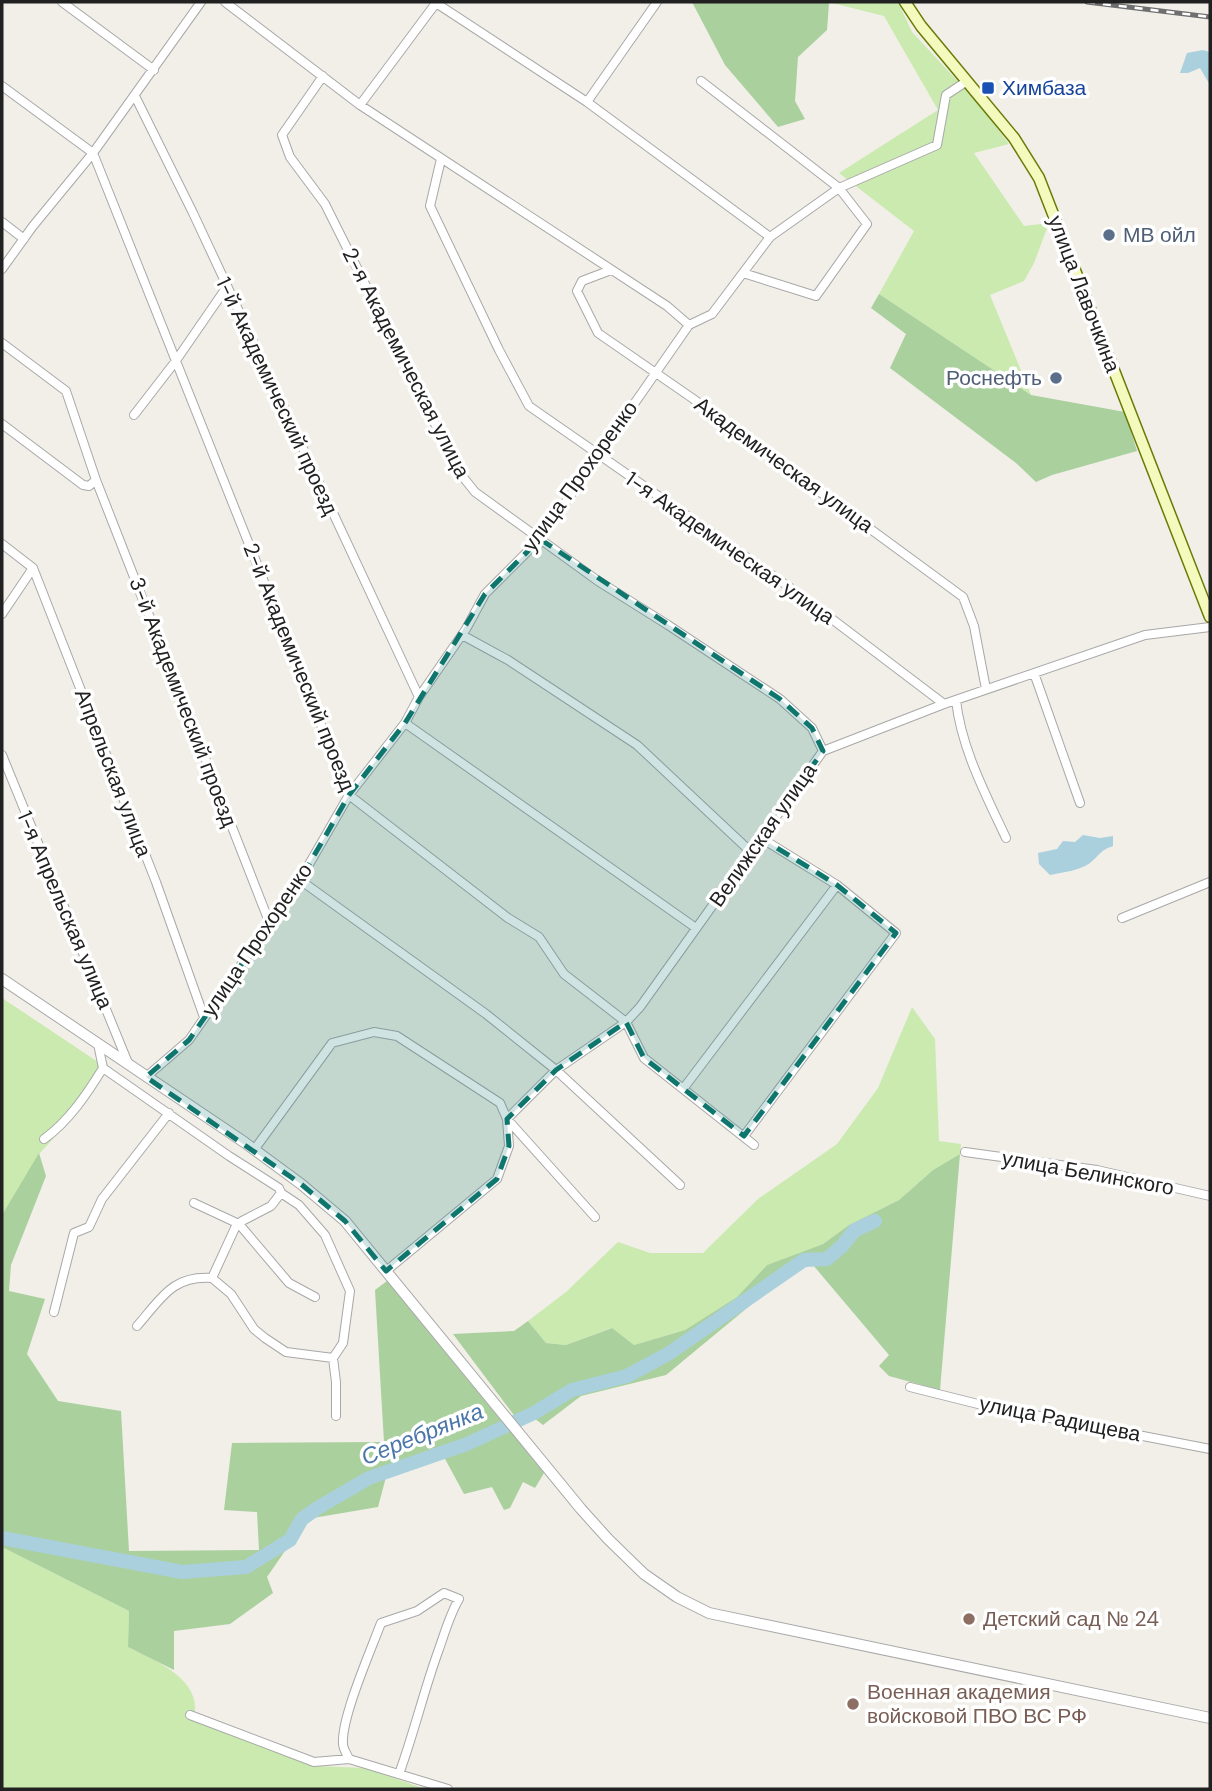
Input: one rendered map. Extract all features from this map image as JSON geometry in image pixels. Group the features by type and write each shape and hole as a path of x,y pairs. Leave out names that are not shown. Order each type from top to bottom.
{"main road":[{"name":"улица Лавочкина","path":"905,2 921,26 1014,138 1039,178 1210,617"}],"street":[{"path":"62,2 154,70"},
{"path":"2,269 93,153 201,2"},
{"path":"225,2 360,105 667,306 688,325"},
{"path":"360,105 435,2 587,102 770,237"},
{"path":"587,102 657,2"},
{"name":"2-я Академическая улица","path":"323,76 282,135 290,158 325,204 459,472 475,492 598,581 780,699 812,729 823,751"},
{"path":"701,81 839,188 867,224 816,296 743,273"},
{"name":"улица Прохоренко","path":"146,1077 189,1041 300,880 349,795 405,723 485,593 540,539 688,325 712,314 770,237 839,188 937,145 946,95 967,81"},
{"path":"2,86 93,153"},
{"name":"1-й Академический проезд","path":"135,96 193,213 419,697"},
{"name":"2-й Академический проезд","path":"93,153 349,795 508,918 540,937 564,974 625,1022"},
{"name":"1-я Академическая улица","path":"441,159 430,206 529,406 795,591 944,704"},
{"path":"2,222 24,239"},
{"name":"Академическая улица","path":"611,270 582,281 577,291 598,333 963,597 974,626 986,689"},
{"path":"135,415 226,288"},
{"name":"3-й Академический проезд","path":"2,343 66,391 96,480 270,924"},
{"path":"2,424 83,485 89,486 96,480"},
{"path":"2,544 33,568 2,614"},
{"name":"Апрельская улица","path":"33,568 156,882 204,1017"},
{"name":"Велижская улица","path":"507,1119 556,1070 625,1022 640,1007 823,751 944,704 1144,635 1210,627"},
{"path":"461,635 508,660 637,745 751,852"},
{"path":"1034,673 1080,803"},
{"path":"956,700 977,773 1006,838"},
{"path":"405,723 696,928"},
{"name":"1-я Апрельская улица","path":"2,755 129,1065"},
{"path":"744,1136 896,933 837,885 761,838"},
{"path":"300,880 486,1014 556,1070 680,1185"},
{"path":"1122,918 1210,882"},
{"path":"683,1089 837,885"},
{"path":"2,979 254,1150 301,1184 345,1222 581,1509 644,1574 677,1597 709,1614 1210,1718"},
{"path":"625,1022 644,1058 754,1145"},
{"path":"254,1150 332,1043 374,1032 397,1037 500,1103 507,1119 595,1217"},
{"path":"44,1139 56,1130 90,1090 103,1068 98,1044"},
{"path":"103,1068 279,1188 281,1193 299,1205 325,1235 349,1291 343,1343 332,1358 336,1382 336,1416"},
{"path":"54,1312 74,1233 89,1227 102,1199 169,1113"},
{"path":"386,1271 497,1179 509,1146 507,1119"},
{"name":"улица Белинского","path":"965,1152 1097,1171 1210,1196"},
{"path":"212,1278 239,1224 271,1206 281,1193"},
{"path":"194,1203 239,1224 289,1283 315,1297"},
{"path":"137,1326 180,1281 195,1277 212,1278 231,1294 254,1329 286,1352 332,1358"},
{"name":"улица Радищева","path":"910,1387 978,1404 1210,1449"},
{"path":"349,1759 343,1746 344,1731 363,1669 381,1623 417,1611 444,1593 459,1599 452,1611 428,1680 399,1774"},
{"path":"190,1715 314,1762 349,1759 448,1789"}],"highlighted area":[{"path":"540,539 780,699 812,728 823,751 761,838 837,885 896,933 744,1136 644,1058 626,1022 556,1070 507,1119 509,1146 497,1179 386,1271 345,1221 301,1184 146,1077 189,1040 300,880 349,795 405,723 485,594"}],"green space":[{"path":"692,2 829,3 827,30 798,57 795,101 805,119 778,127 725,65"},
{"path":"828,2 898,2 912,32 979,104 1009,144 974,153 1024,226 1049,223 1024,281 990,295 1031,395 879,294 914,231 839,173 938,110 884,16"},
{"path":"879,294 1031,395 1125,412 1137,451 1036,482 1016,463 890,368 906,334 871,308"},
{"path":"2,998 95,1060 110,1067 73,1117 39,1154 2,1215"},
{"path":"912,1007 935,1039 939,1141 961,1144 960,1154 933,1170 899,1200 849,1225 823,1244 767,1265 737,1297 685,1330 634,1345 611,1328 566,1345 546,1343 528,1321 566,1292 618,1242 650,1253 703,1253 758,1199 837,1144 878,1088"},
{"path":"39,1153 46,1176 11,1265 9,1291 45,1299 27,1354 58,1401 121,1411 129,1551 259,1550 257,1512 224,1510 232,1443 384,1442 375,1290 387,1281 544,1473 535,1488 523,1482 510,1508 504,1510 492,1487 464,1494 444,1457 386,1477 378,1507 307,1519 267,1577 273,1593 230,1624 174,1631 174,1670 128,1647 129,1611 2,1547 2,1215"},
{"path":"960,1154 940,1390 889,1376 879,1366 889,1355 813,1265 793,1270 666,1375 581,1396 543,1425 534,1418 522,1426 453,1334 514,1331 528,1321 546,1343 566,1345 612,1328 634,1345 685,1330 737,1297 767,1265 823,1244 849,1225 899,1200 933,1170"},
{"path":"2,1547 129,1611 128,1647 164,1666 186,1683 195,1706 193,1720 315,1766 366,1768 425,1789 2,1789"}],"water":[{"path":"1203,50 1210,52 1210,85 1200,68 1180,73 1187,53"},
{"path":"1083,835 1100,838 1113,836 1113,846 1102,851 1086,866 1071,871 1050,875 1039,864 1038,853 1057,849 1063,841 1075,842"}],"waterway":[{"name":"Серебрянка","path":"2,1538 182,1572 246,1567 290,1540 302,1519 369,1478 467,1444 534,1413 572,1390 627,1376 668,1354 804,1260 827,1259 855,1230 875,1221"}],"railway":[{"path":"1087,2 1210,17"}],"place":[{"name":"Химбаза","path":"988,88"},
{"name":"МВ ойл","path":"1109,235"},
{"name":"Роснефть","path":"1056,378"},
{"name":"Детский сад № 24","path":"969,1619"},
{"name":"Военная академия войсковой ПВО ВС РФ","path":"853,1704"}]}
